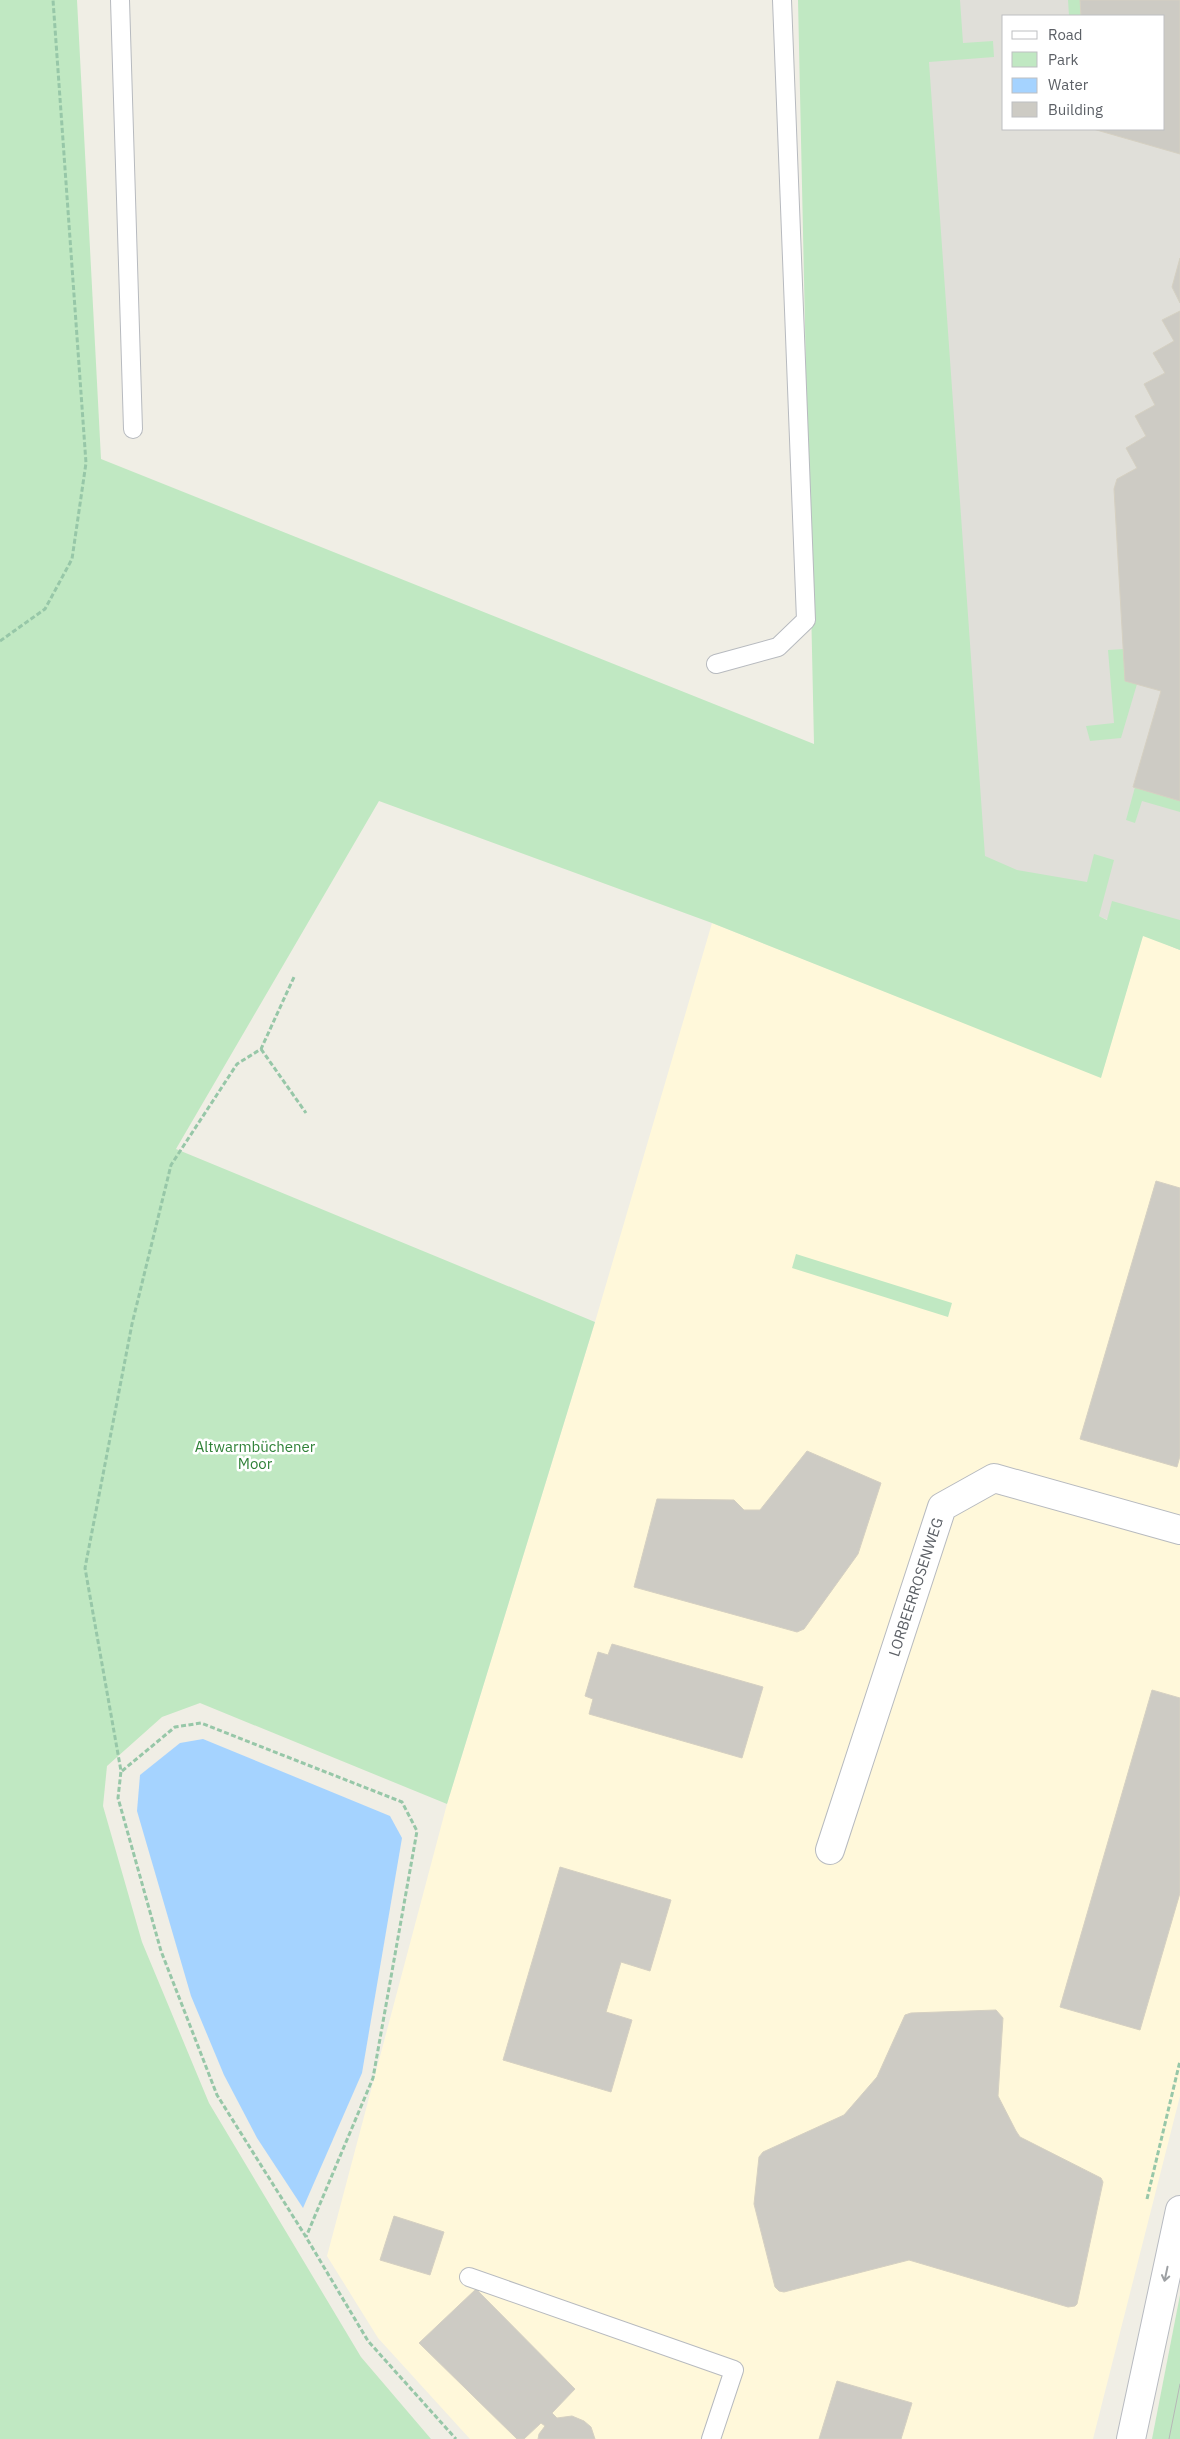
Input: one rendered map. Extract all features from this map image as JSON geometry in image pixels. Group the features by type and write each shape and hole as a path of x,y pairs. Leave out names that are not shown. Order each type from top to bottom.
{"street":[{"name":"LORBEERROSENWEG","path":"830,1850 942,1507 994,1478 1180,1530"},
{"path":"1131,2439 1180,2210"}],"lane":[{"path":"120,0 133,429"},
{"path":"716,664 778,647 806,620 782,0"},
{"path":"470,2277 734,2370 711,2439"}],"path":[{"path":"0,641 45,609 72,559 86,462 53,0"},
{"path":"294,978 260,1048 237,1064 171,1165 132,1324 85,1568 121,1771 118,1798 161,1951 217,2095 306,2237 368,2341 456,2439"},
{"path":"260,1048 306,1113"},
{"path":"121,1771 175,1727 201,1723 402,1802 417,1831 373,2078 306,2237"}],"shaded area":[{"path":"911,0 1180,0 1180,950 967,861"},
{"path":"712,923 1101,1077 1143,935 1180,950 1180,2096 1093,2439 470,2439 378,2338 327,2256 447,1804 595,1322"}],"green space":[{"name":"Altwarmbüchener Moor","path":"0,0 77,0 101,459 814,744 798,0 960,0 963,43 993,41 994,57 929,62 985,856 1017,870 1087,882 1094,854 1114,860 1099,916 1107,920 1112,901 1180,920 1180,950 1143,936 1101,1078 712,923 379,801 176,1149 595,1322 447,1804 200,1703 162,1717 107,1766 103,1806 142,1942 209,2103 361,2357 431,2439 0,2439"},
{"path":"1068,0 1080,0 1081,15 1069,15"},
{"path":"1124,649 1137,684 1121,738 1090,741 1086,726 1114,723 1108,650"},
{"path":"1135,787 1180,801 1180,812 1142,801 1135,823 1126,820"},
{"path":"796,1254 952,1303 948,1317 792,1268"},
{"path":"1180,2295 1180,2439 1152,2439"}],"water":[{"path":"203,1739 390,1816 402,1838 362,2073 303,2208 257,2138 224,2075 191,1996 137,1811 140,1775 180,1743"}],"building":[{"path":"1080,0 1180,0 1180,154 1096,130 1165,130 1165,15 1081,15"},
{"path":"1180,258 1180,303 1172,287"},
{"path":"1180,311 1180,801 1133,787 1161,691 1125,681 1114,489 1117,479 1137,468 1126,448 1146,436 1135,416 1155,405 1144,384 1165,373 1153,353 1174,341 1162,320"},
{"path":"1156,1181 1180,1188 1180,1456 1177,1467 1080,1439"},
{"path":"807,1451 881,1483 858,1554 804,1629 797,1632 634,1587 657,1499 734,1500 744,1510 760,1510"},
{"path":"612,1644 763,1687 742,1758 589,1714 593,1699 585,1696 598,1652 608,1655"},
{"path":"1152,1690 1180,1698 1180,1893 1140,2030 1060,2007"},
{"path":"560,1867 671,1900 650,1971 621,1962 606,2012 632,2020 611,2092 503,2060"},
{"path":"996,2010 1003,2018 998,2096 1016,2131 1020,2137 1101,2178 1103,2182 1077,2304 1068,2307 909,2260 784,2292 779,2291 775,2287 754,2204 759,2157 763,2152 844,2115 877,2077 905,2015 911,2013"},
{"path":"394,2216 444,2232 430,2275 380,2260"},
{"path":"476,2289 575,2389 552,2413 557,2418 572,2416 584,2421 591,2427 595,2439 538,2439 545,2426 541,2423 524,2439 517,2439 419,2343"},
{"path":"837,2381 912,2403 901,2439 819,2439"}],"tram line":[{"path":"1169,2439 1180,2384"}]}
